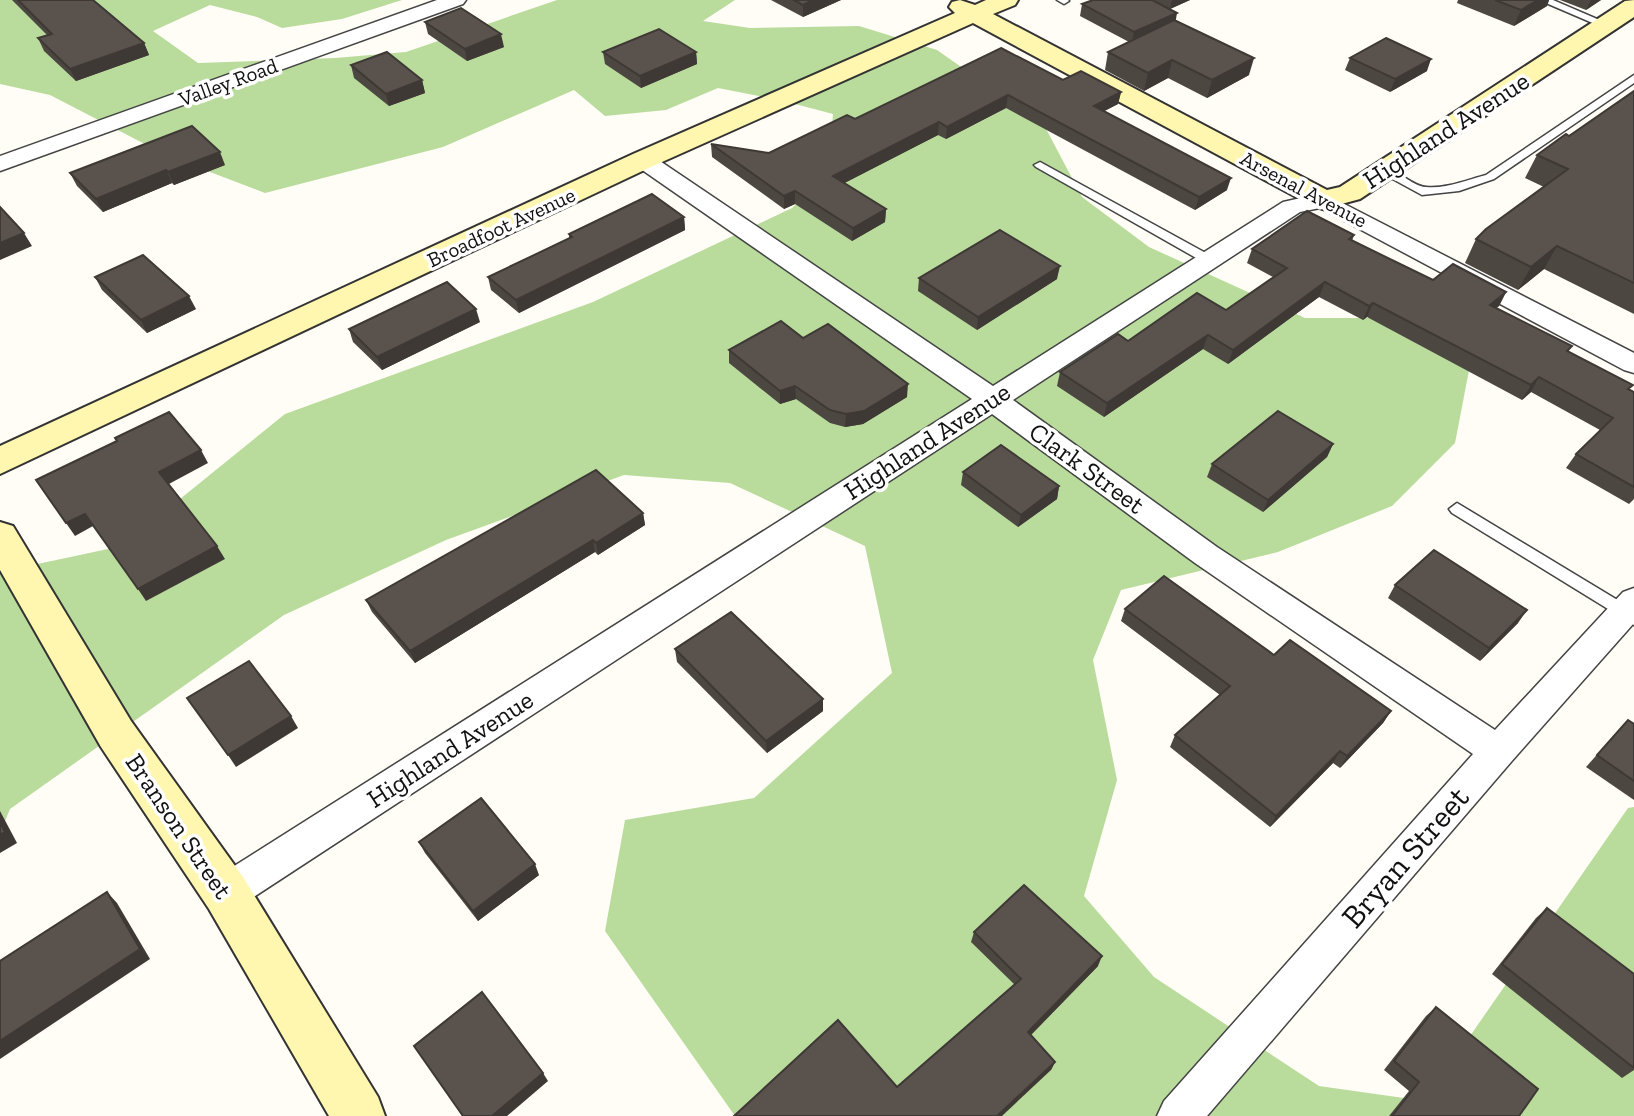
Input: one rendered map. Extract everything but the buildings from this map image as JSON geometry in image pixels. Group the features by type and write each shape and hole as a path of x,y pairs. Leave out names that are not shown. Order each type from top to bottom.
{"street":[{"name":"Valley Road","path":"0,164 456,0"},
{"name":"Arsenal Avenue","path":"947,0 1634,364"},
{"name":"Broadfoot Avenue","path":"0,461 643,160 1006,0"},
{"name":"Highland Avenue","path":"226,893 1209,260 1292,208 1350,193 1634,6"},
{"name":"Clark Street","path":"643,160 992,400 1206,555 1498,751"},
{"name":"Branson Street","path":"0,536 117,734 226,893 359,1116"},
{"name":"Bryan Street","path":"1178,1116 1498,751 1631,610"}],"lane":[{"path":"1544,0 1606,24"},
{"path":"1384,171 1422,191 1459,187 1490,177 1634,78"},
{"path":"1040,165 1209,260"},
{"path":"1457,509 1631,610"}],"green space":[{"path":"0,0 402,0 342,19 282,28 257,17 210,5 153,31 198,63 335,58 406,52 557,0 735,0 703,21 750,28 859,26 937,50 1044,125 1082,197 1149,247 1305,318 1427,318 1471,360 1455,443 1392,506 1278,552 1121,590 1093,660 1117,780 1084,896 1154,977 1319,1086 1425,1101 1628,808 1634,807 1634,1116 735,1116 605,931 625,820 754,798 892,673 865,546 730,483 624,475 446,540 284,615 10,809 0,833 0,572 122,546 285,414 593,302 792,208 829,172 833,114 718,88 666,110 605,116 574,90 443,147 265,193 168,156 50,95 0,84"}]}
